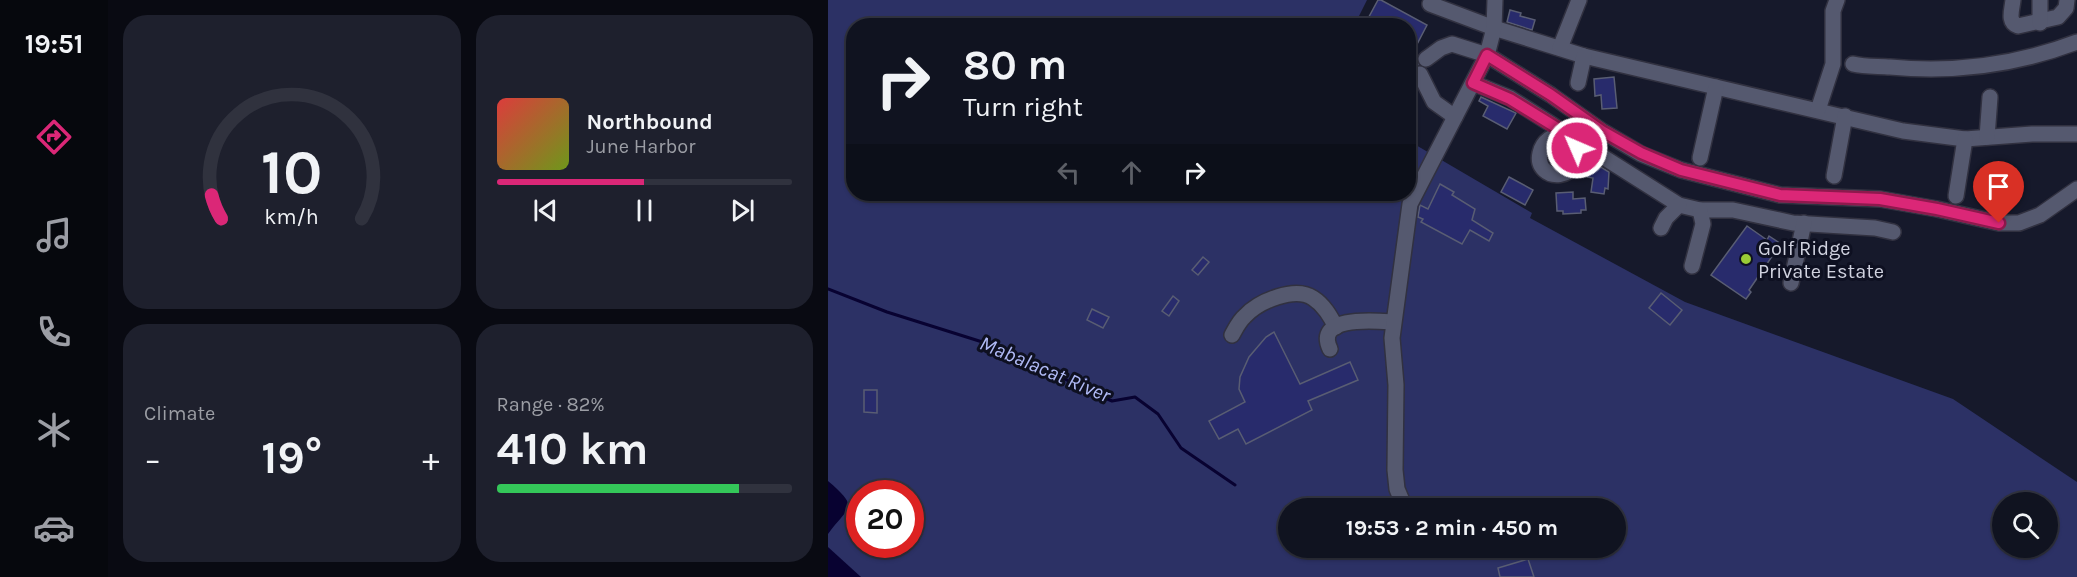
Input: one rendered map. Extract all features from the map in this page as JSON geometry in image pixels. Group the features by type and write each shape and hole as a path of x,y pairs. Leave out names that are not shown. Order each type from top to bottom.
{"street":[{"path":"1416,192 1487,55 1494,28 1496,0"},
{"path":"1818,110 1833,64 1833,11 1837,0"},
{"path":"2013,0 2011,20 2013,25 2018,26 2040,23 2058,17 2067,8 2067,0"},
{"path":"2040,0 2040,23"},
{"path":"1560,48 1574,2"},
{"path":"1430,4 1494,28 1584,56 1903,130 1965,139 2032,134 2077,134"},
{"path":"1853,64 1948,70 1985,66 2036,56 2077,42"},
{"path":"1455,117 1434,102 1423,67 1441,48 1452,44 1487,55 1551,95 1602,131 1641,153 1681,170 1752,189 1780,195 1880,199 1999,223 2019,223 2040,215 2077,189"},
{"path":"1578,83 1584,56"},
{"path":"1473,83 1510,99 1679,205 1700,210 1733,210 1804,223 1875,228 1893,232"},
{"path":"1700,158 1716,87"},
{"path":"1987,137 1990,97"},
{"path":"1834,176 1845,116"},
{"path":"1956,196 1965,139"},
{"path":"1401,498 1397,489 1395,470 1396,385 1392,338 1412,201"},
{"path":"1661,228 1666,218 1679,205"},
{"path":"1692,266 1702,224 1700,210"},
{"path":"1791,283 1804,223"},
{"path":"1232,335 1246,314 1273,299 1299,292 1312,298 1326,309 1336,327"},
{"path":"1330,349 1326,340 1327,336 1336,327 1366,320 1393,322"}],"shaded area":[{"path":"828,0 1367,0 1358,18 846,18 846,201 1416,201 1416,145 1532,213 1530,218 1685,302 1953,399 2077,482 2077,577 828,577"},
{"path":"828,481 845,497 846,511 828,534"},
{"path":"828,547 861,577 828,577"}],"building":[{"path":"1378,0 1381,0 1414,18 1368,18"},
{"path":"1510,10 1521,13 1520,16 1535,20 1532,30 1507,22"},
{"path":"1416,19 1427,25 1416,46"},
{"path":"1614,77 1617,108 1602,109 1601,95 1595,96 1594,79"},
{"path":"1481,97 1516,113 1507,129 1483,116 1488,106 1479,101"},
{"path":"1589,160 1609,172 1608,189 1605,188 1604,194 1591,192 1593,178 1587,177"},
{"path":"1509,177 1533,190 1525,205 1501,192"},
{"path":"1440,184 1454,192 1452,195 1475,209 1472,220 1493,233 1489,241 1470,230 1462,244 1421,222 1423,219 1418,217 1420,205 1428,209"},
{"path":"1573,192 1573,199 1585,198 1586,210 1581,210 1581,213 1563,214 1563,211 1557,211 1556,193"},
{"name":"Golf Ridge Private Estate","path":"1747,226 1767,240 1769,236 1778,242 1770,253 1773,255 1749,290 1751,292 1746,299 1711,275"},
{"path":"1203,257 1209,262 1198,275 1192,270"},
{"path":"1661,293 1682,310 1670,325 1649,308"},
{"path":"1173,296 1179,301 1169,316 1162,311"},
{"path":"1092,309 1109,317 1103,328 1087,320"},
{"path":"1274,332 1300,384 1350,362 1358,380 1308,401 1312,410 1246,444 1238,429 1219,439 1209,421 1245,402 1239,389 1240,377 1249,357 1266,337"},
{"path":"864,390 877,390 877,413 864,412"},
{"path":"1528,559 1534,577 1500,577 1498,568"}],"waterway":[{"name":"Mabalacat River","path":"828,289 887,312 1011,351 1112,401 1135,397 1158,414 1181,448 1235,485"}],"place":[{"name":"Golf Ridge Private Estate","path":"1746,259"}],"route":[{"path":"1577,148 1575,139 1524,107 1473,83 1487,55 1551,95 1602,131 1641,153 1681,170 1780,195 1880,199 1999,223"}]}
